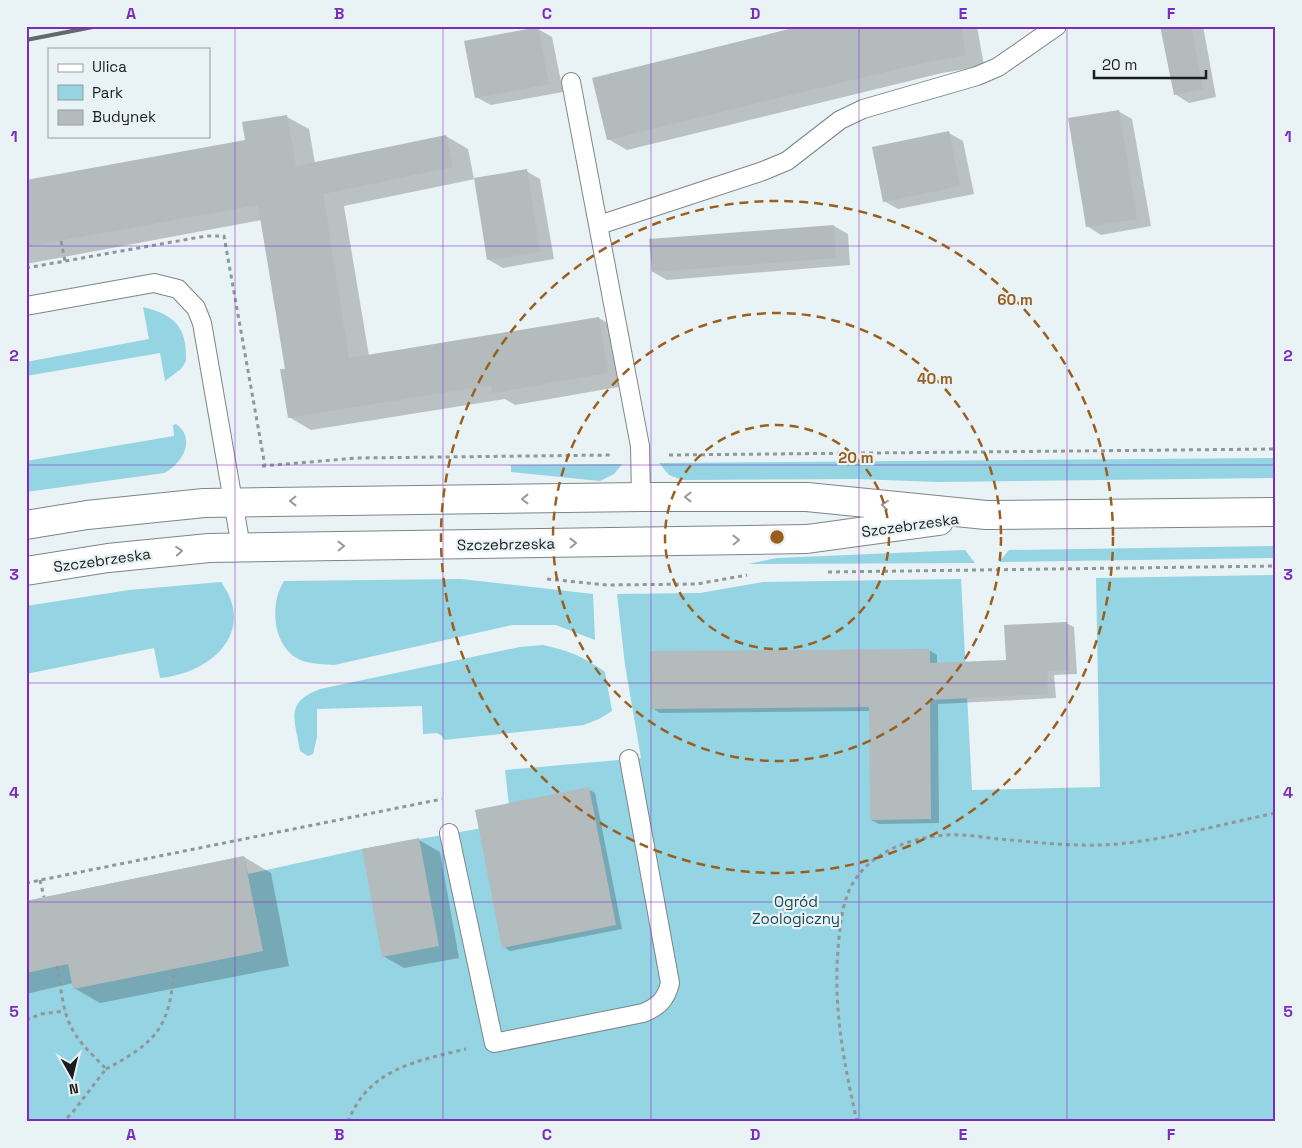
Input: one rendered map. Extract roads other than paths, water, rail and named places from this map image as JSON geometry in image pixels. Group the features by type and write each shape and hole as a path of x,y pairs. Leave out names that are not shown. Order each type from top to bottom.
{"street":[{"name":"Szczebrzeska","path":"26,525 172,505 234,502 641,497 807,497 986,515 1276,512"},
{"name":"Szczebrzeska","path":"26,571 142,554 241,547 807,539 986,515"}],"lane":[{"path":"599,225 763,171 787,161 840,120 863,109 977,76 998,67 1057,26"},
{"path":"571,82 599,225 640,455 641,497"},
{"path":"26,306 154,283 178,289 187,297 202,323 241,547"},
{"path":"449,833 494,1043 643,1013 656,1008 668,992 670,983 629,759"}],"railway":[{"path":"26,40 98,26"}],"park label":[{"name":"Ogród Zoologiczny","path":"796,910"}]}
